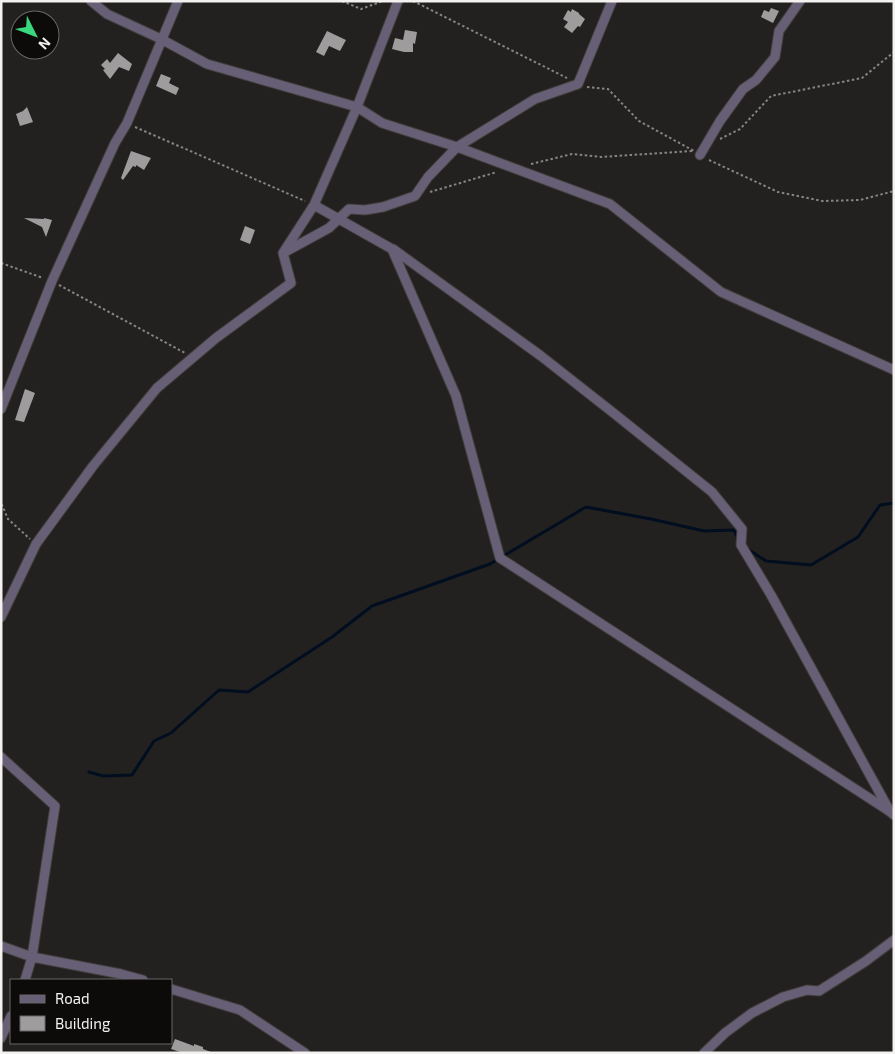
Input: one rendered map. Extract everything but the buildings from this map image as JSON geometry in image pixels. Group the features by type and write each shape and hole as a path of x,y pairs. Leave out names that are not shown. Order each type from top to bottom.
{"street":[{"path":"91,1 107,14 161,39 208,64 357,106 382,123 457,147 610,204 721,292 894,370"},
{"path":"1,409 52,281 115,143 127,123 178,1"},
{"path":"1,617 36,544 93,466 157,388 216,338 291,283 283,254 314,205 357,106 398,1"},
{"path":"283,254 329,228 349,209 365,210 415,196 428,177 457,147 535,99 578,84 612,1"},
{"path":"696,153 705,146 743,89 756,80 775,57 779,31 800,1"},
{"path":"314,205 392,249 541,356 712,492 742,529 741,545 772,595 892,813"},
{"path":"392,249 456,396 500,558 892,813"},
{"path":"1,757 56,806 32,956 25,979"},
{"path":"704,1053 725,1033 752,1013 783,997 807,990 819,991 866,961 894,940"},
{"path":"1,946 32,956 138,979"},
{"path":"172,989 240,1010 305,1053"},
{"path":"1,1038 10,1018"}],"path":[{"path":"342,1 361,9 384,1"},
{"path":"412,1 578,84 587,88 608,89 639,121 696,153 778,192 822,201 860,200 894,191"},
{"path":"530,164 572,154 601,157 696,153 705,146 740,129 771,96 862,78 894,52"},
{"path":"127,123 314,205"},
{"path":"415,196 513,168"},
{"path":"1,263 52,281 194,357"},
{"path":"1,505 8,519 36,544"}],"waterway":[{"path":"746,548 766,561 811,565 858,537 880,505 894,503"},
{"path":"89,772 103,776 132,775 154,741 171,733 219,690 248,692 332,637 372,606 490,564 586,507 704,531 734,530 739,540"}]}
